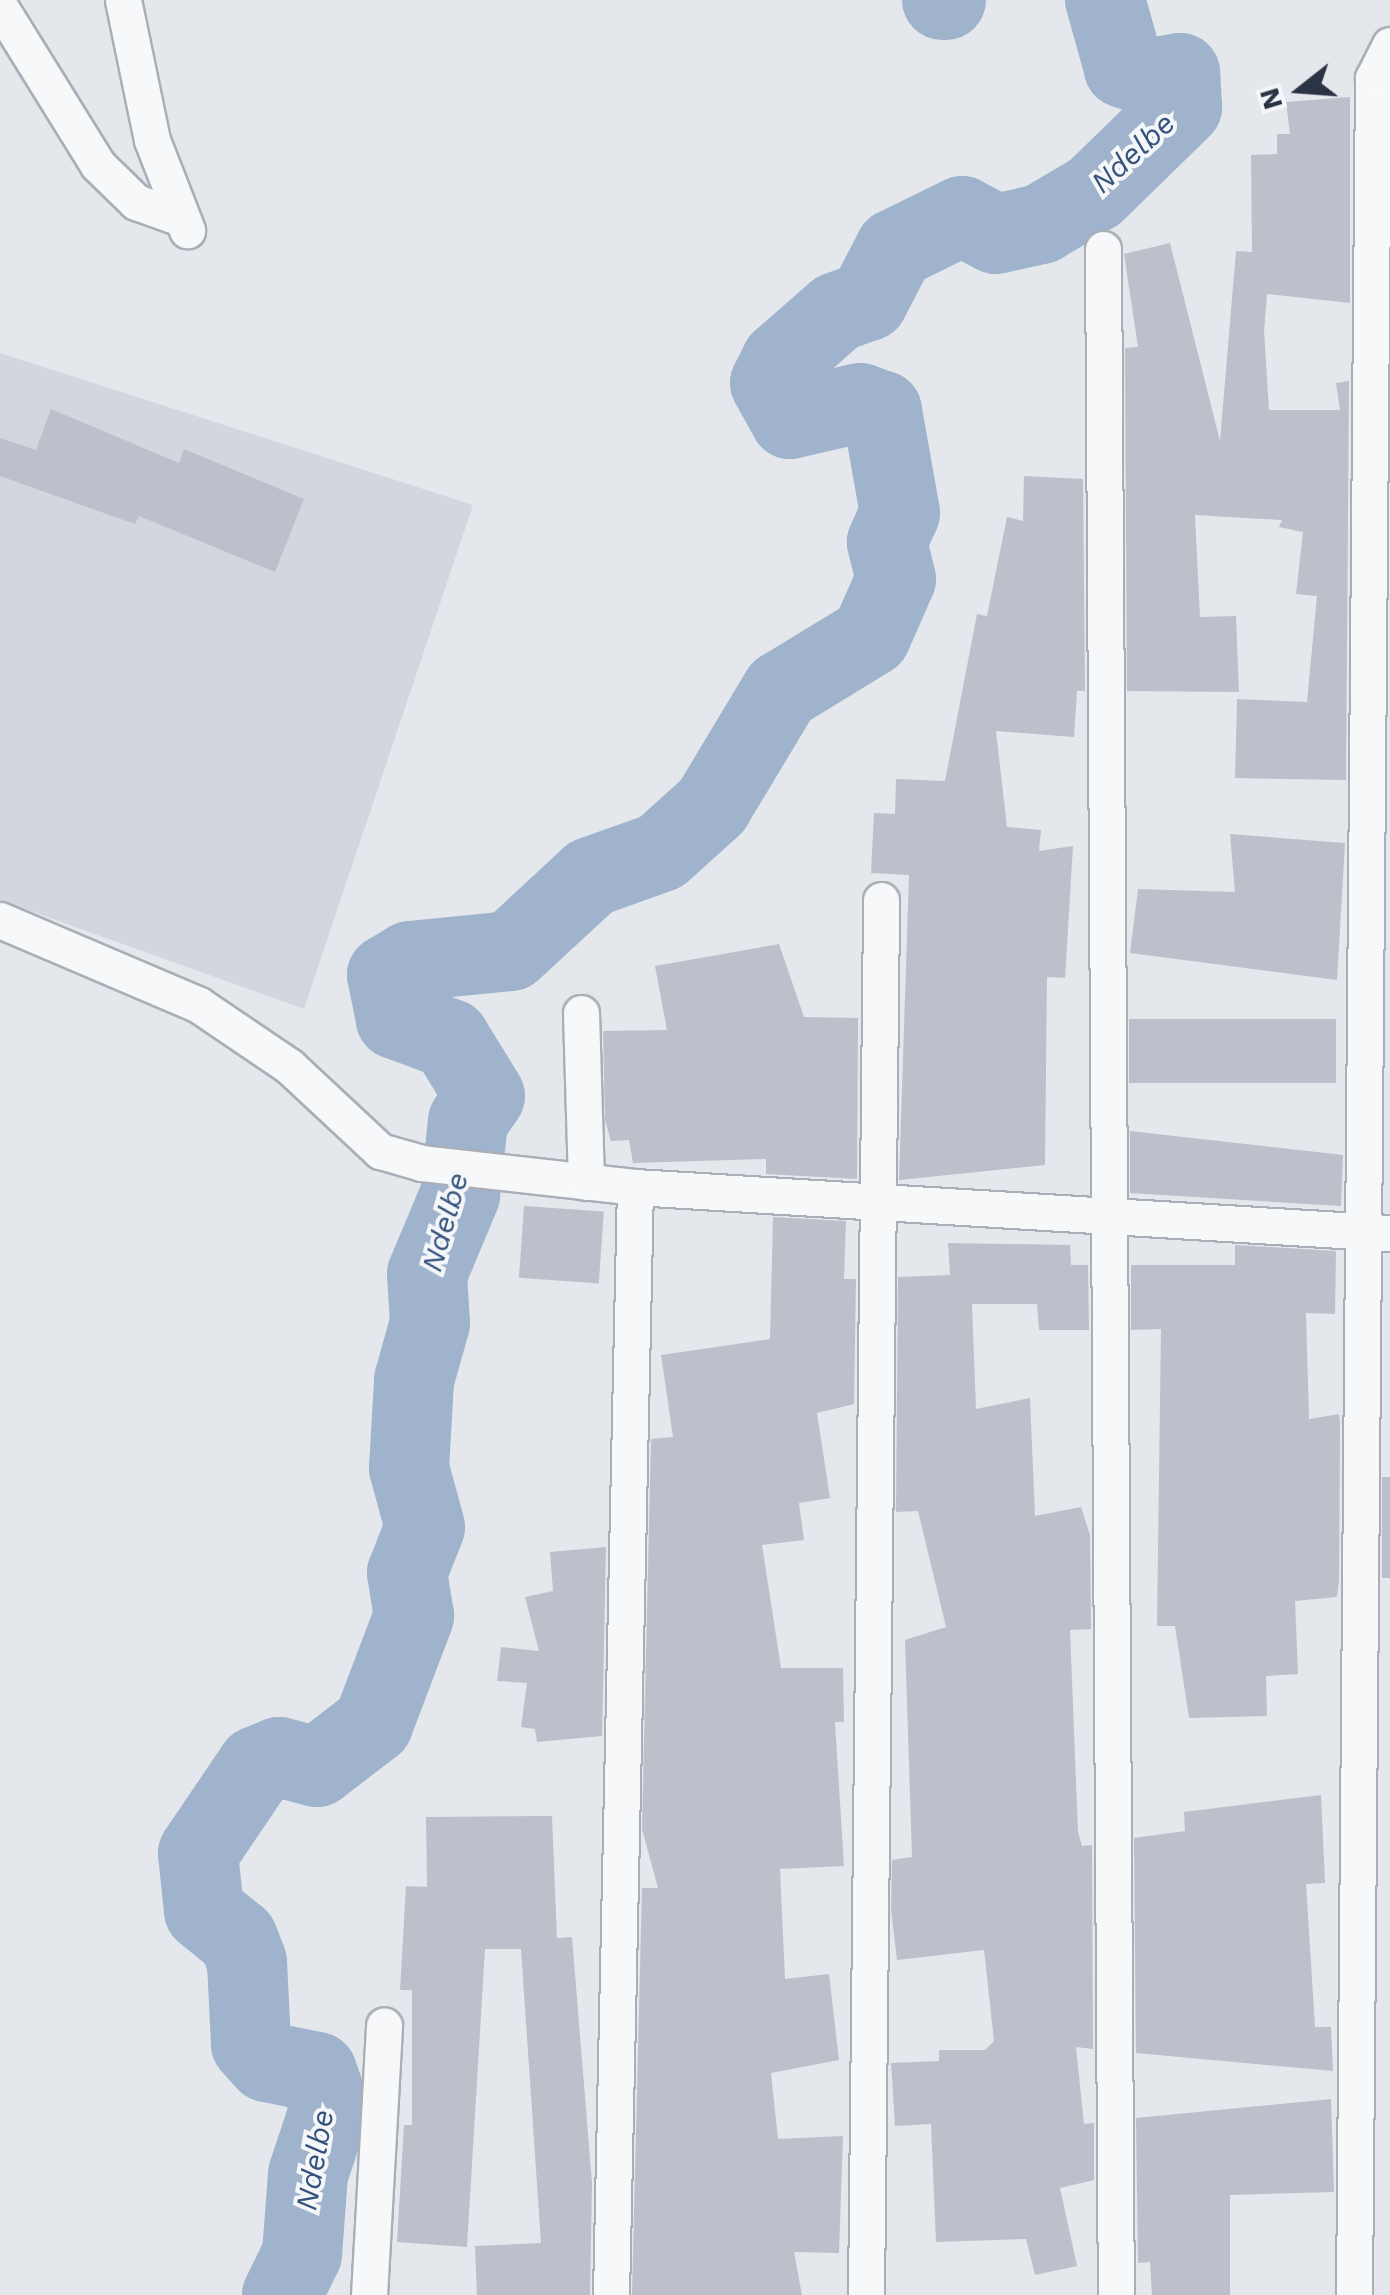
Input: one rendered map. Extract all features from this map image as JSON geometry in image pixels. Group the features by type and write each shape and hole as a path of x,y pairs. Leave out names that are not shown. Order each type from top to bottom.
{"street":[{"path":"0,7 98,165 136,202 183,225 123,0"},
{"path":"1354,2295 1377,1232 1373,78 1390,45"},
{"path":"1103,249 1104,1218 1116,2295"},
{"path":"866,2295 871,1203 881,900"},
{"path":"0,920 199,1006 290,1066 380,1151 422,1162 635,1188 1377,1232"},
{"path":"581,1013 586,1182"},
{"path":"611,2295 635,1188"},
{"path":"369,2295 384,2025"}],"shaded area":[{"path":"0,353 473,505 304,1009 0,900"}],"building":[{"path":"1350,97 1350,303 1267,294 1264,331 1269,410 1340,410 1336,383 1349,381 1346,780 1235,778 1237,699 1307,702 1317,596 1296,594 1303,532 1279,527 1282,520 1195,515 1200,617 1236,616 1239,692 1127,691 1125,348 1138,347 1124,254 1170,243 1220,441 1236,251 1252,252 1251,155 1277,154 1277,134 1290,134 1286,102"},
{"path":"51,409 179,463 184,449 304,499 275,572 139,516 135,524 0,476 0,438 36,450"},
{"path":"1024,476 1083,479 1085,691 1077,691 1074,737 996,731 1007,827 1041,830 1039,851 1073,846 1065,978 1047,977 1045,1165 899,1180 909,875 871,873 874,813 895,814 896,779 945,781 977,614 987,616 1007,517 1023,521"},
{"path":"1230,834 1345,843 1337,980 1130,953 1138,889 1235,892"},
{"path":"779,944 804,1017 858,1018 857,1179 766,1174 766,1159 633,1163 629,1140 611,1141 605,1120 603,1031 667,1030 655,966"},
{"path":"1129,1019 1336,1019 1336,1083 1129,1083"},
{"path":"1130,1131 1343,1155 1341,1206 1130,1193"},
{"path":"524,1206 604,1212 599,1283 519,1278"},
{"path":"773,1217 846,1221 844,1279 856,1279 854,1404 817,1413 830,1498 799,1503 804,1540 762,1545 781,1668 843,1668 844,1722 835,1722 844,1866 780,1869 785,1979 829,1974 839,2060 771,2073 778,2139 843,2136 839,2253 794,2252 802,2295 632,2295 642,1888 658,1888 642,1829 651,1439 673,1437 661,1355 770,1339"},
{"path":"948,1243 1070,1245 1071,1265 1088,1265 1089,1330 1039,1330 1037,1304 972,1304 976,1409 1030,1398 1035,1516 1081,1507 1090,1535 1091,1629 1070,1630 1078,1832 1082,1846 1092,1845 1093,2049 1076,2047 1084,2124 1094,2123 1094,2180 1060,2188 1077,2266 1035,2275 1026,2239 936,2242 931,2124 895,2126 891,2063 939,2061 939,2050 985,2050 994,2041 984,1950 897,1960 891,1909 892,1860 912,1857 905,1640 946,1627 918,1511 896,1512 898,1277 950,1275"},
{"path":"1235,1245 1336,1251 1335,1314 1306,1313 1309,1419 1339,1414 1339,1580 1337,1597 1295,1601 1298,1674 1266,1676 1267,1716 1189,1718 1175,1626 1157,1626 1161,1329 1131,1330 1131,1265 1235,1265"},
{"path":"1382,1477 1390,1477 1390,1578 1382,1578"},
{"path":"606,1547 602,1736 537,1742 535,1729 521,1727 527,1683 497,1681 501,1647 539,1651 525,1597 553,1591 550,1552"},
{"path":"1321,1795 1325,1883 1306,1884 1315,2027 1331,2027 1333,2071 1136,2053 1134,1838 1185,1831 1184,1812"},
{"path":"552,1816 557,1938 572,1937 592,2183 590,2295 477,2295 475,2246 541,2243 521,1949 485,1949 467,2247 397,2242 404,2125 412,2125 412,1990 400,1990 406,1886 427,1887 426,1817"},
{"path":"1331,2099 1334,2192 1230,2195 1230,2295 1152,2295 1150,2262 1138,2263 1136,2118"}],"waterway":[{"name":"Ndelbe","path":"282,2295 302,2254 308,2174 330,2108 317,2072 267,2062 251,2044 247,1962 238,1939 204,1911 198,1853 257,1766 279,1757 317,1767 373,1724 414,1616 407,1573 425,1527 409,1468 414,1380 430,1323 427,1274 460,1195 468,1121 485,1096 450,1039 396,1019 387,975 410,961 511,951 591,877 661,852 712,806 781,691 871,636 896,579 887,542 900,513 882,411 860,403 790,419 770,383 781,361 837,312 868,301 895,249 962,216 996,234 1041,224 1095,192 1182,107 1180,73 1153,78 1124,68 1105,0"}]}
